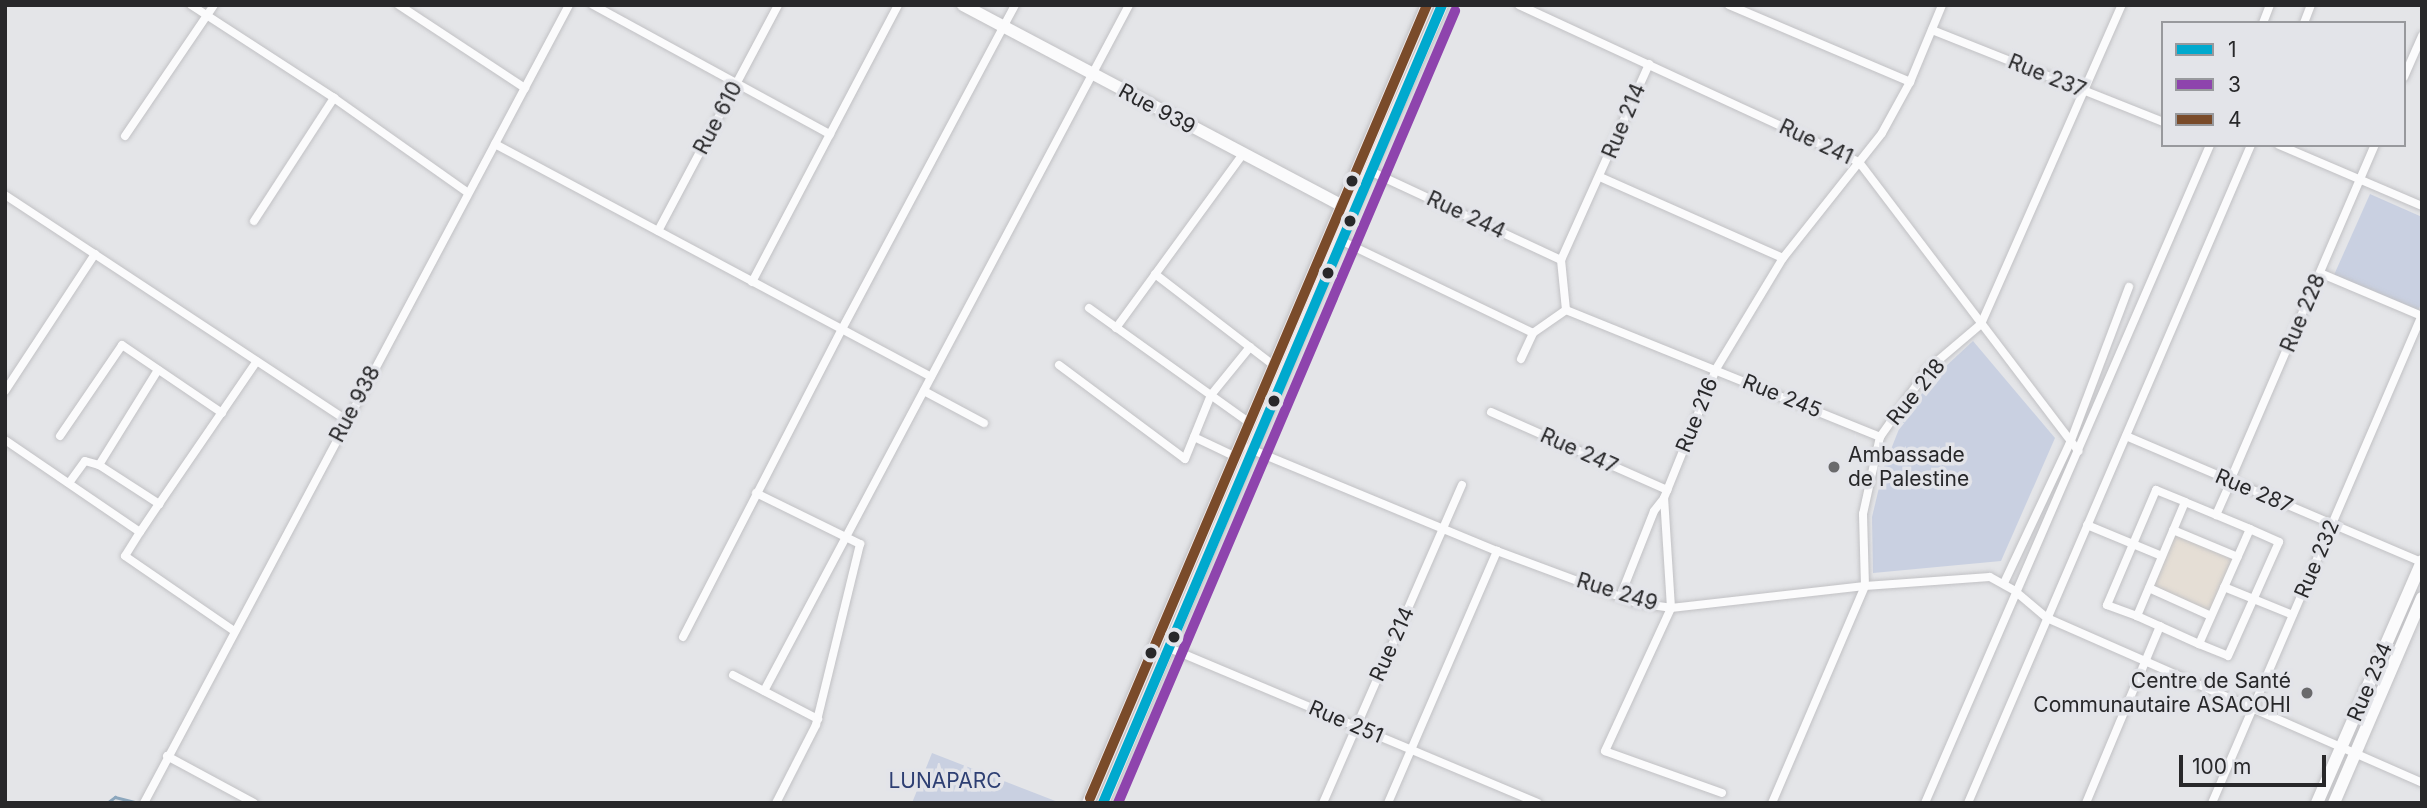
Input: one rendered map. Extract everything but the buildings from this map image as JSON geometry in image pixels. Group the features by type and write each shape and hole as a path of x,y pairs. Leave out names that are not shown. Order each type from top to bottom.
{"main road":[{"name":"Rue 939","path":"963,5 1346,208"},
{"path":"1088,803 1248,422 1346,208 1427,5"},
{"path":"1103,803 1340,240 1346,208 1370,171 1442,5"},
{"name":"Rue 234","path":"2318,803 2422,562"},
{"name":"Rue 234","path":"2334,803 2422,598"}],"street":[{"path":"191,5 334,97 468,193"},
{"path":"125,135 214,5"},
{"name":"Rue 938","path":"144,803 167,755 569,5"},
{"path":"593,5 830,134"},
{"name":"Rue 610","path":"658,231 778,5"},
{"path":"752,282 898,5"},
{"path":"683,637 842,329 1015,5"},
{"path":"764,691 1129,5"},
{"name":"Rue 241","path":"1519,5 1859,162 2078,451"},
{"path":"1729,5 1910,82"},
{"name":"Rue 216","path":"1722,793 1605,751 1671,608 1666,494 1716,369 1783,258 1882,133 1910,82 1942,5"},
{"name":"Rue 218","path":"1772,803 1865,586 1863,514 1880,437 1928,369 1981,324 2122,5"},
{"path":"406,7 525,88"},
{"name":"Rue 237","path":"1932,30 2161,121"},
{"path":"2406,72 2422,36"},
{"name":"Rue 214","path":"1561,260 1649,64"},
{"path":"254,221 334,97"},
{"path":"495,144 931,377"},
{"path":"1925,803 2209,147"},
{"path":"1968,803 2250,147"},
{"path":"2284,147 2422,206"},
{"name":"Rue 228","path":"2216,515 2374,147"},
{"path":"1116,327 1243,155"},
{"name":"Rue 244","path":"1370,171 1561,260"},
{"path":"1600,177 1783,258"},
{"path":"5,195 346,420"},
{"path":"1340,240 1532,334"},
{"path":"5,391 95,254"},
{"path":"1521,359 1532,334 1566,310 1561,260"},
{"path":"2320,273 2422,316"},
{"path":"1155,274 1273,365"},
{"path":"2004,583 2070,443 2129,288"},
{"path":"1089,307 1248,422"},
{"name":"Rue 245","path":"1566,310 1880,437"},
{"name":"Rue 232","path":"2212,803 2422,316"},
{"path":"60,436 122,345 222,413"},
{"path":"1059,365 1185,459 1211,396 1250,347"},
{"path":"234,631 125,556 257,361"},
{"path":"99,465 158,370"},
{"path":"923,391 984,423"},
{"name":"Rue 247","path":"1490,412 1666,494"},
{"name":"Rue 287","path":"2126,436 2422,562"},
{"name":"Rue 249","path":"1194,437 1236,450 1251,449 1497,551 1637,603 1671,608 1865,586 1990,577 2004,583 2048,618 2422,783"},
{"path":"5,440 140,532"},
{"path":"69,483 85,461 99,465 159,504"},
{"name":"Rue 214","path":"1322,803 1462,485"},
{"path":"2156,490 2185,502 2278,541 2228,656 2107,605 2156,490"},
{"path":"756,493 860,544 818,719 776,803"},
{"path":"1619,597 1654,511 1666,494"},
{"path":"2137,616 2185,502"},
{"path":"2087,526 2162,556"},
{"path":"2199,644 2250,529"},
{"path":"2173,530 2238,557"},
{"path":"1388,803 1497,551"},
{"path":"2224,587 2293,615"},
{"path":"2149,588 2211,617"},
{"path":"2086,803 2160,626"},
{"name":"Rue 251","path":"1154,642 1538,803"},
{"path":"733,675 818,719"},
{"path":"167,755 254,803"}],"shaded area":[{"path":"2174,534 2234,558 2209,612 2153,586"}],"green space":[{"path":"2370,194 2422,217 2422,302 2418,311 2334,275"},
{"path":"1973,341 2055,438 2001,561 1873,573 1872,517 1884,467 1901,424 1932,379"},
{"name":"LUNAPARC","path":"932,753 1058,802 912,803"}],"waterway":[{"path":"107,803 115,797 139,803"}],"transit line":[{"name":"4","path":"1090,798 1427,5"},
{"name":"1","path":"1103,803 1442,5"},
{"name":"3","path":"1118,803 1455,11"}],"place":[{"name":"Ambassade de Palestine","path":"1834,467"},
{"name":"Centre de Santé Communautaire ASACOHI","path":"2307,693"}]}
